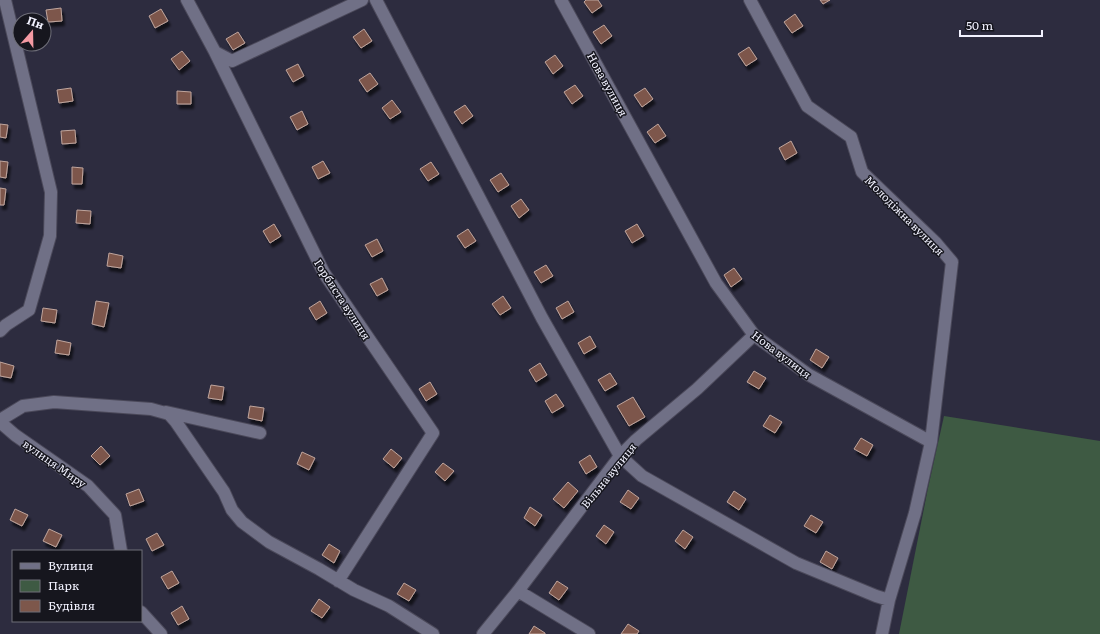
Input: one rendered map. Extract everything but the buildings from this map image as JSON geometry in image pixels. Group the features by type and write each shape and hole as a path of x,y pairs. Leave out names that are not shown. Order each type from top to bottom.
{"street":[{"path":"0,331 6,325 29,310 50,236 51,199 51,192 5,0"},
{"name":"Горбиста вулиця","path":"187,0 215,52 324,273 433,433 338,580"},
{"path":"215,52 232,61 362,0"},
{"path":"376,0 542,318 620,456 642,476 796,563 889,600"},
{"name":"Нова вулиця","path":"561,0 716,283 754,336 809,375 931,442"},
{"name":"Молодіжна вулиця","path":"750,0 807,106 851,137 862,172 935,242 952,262 931,442"},
{"name":"Вільна вулиця","path":"483,634 518,591 620,456 636,440 697,389 754,336"},
{"path":"0,421 23,406 54,402 151,409 260,433"},
{"path":"161,411 169,414 176,422 224,492 232,510 242,522 269,542 354,590 389,606 433,634"},
{"name":"вулиця Миру","path":"0,421 15,435 88,486 115,515 121,550"},
{"path":"882,634 889,600 915,513 931,442"},
{"path":"518,591 589,634"},
{"path":"142,613 161,634"}],"green space":[{"path":"944,416 1100,441 1100,634 899,634"}]}
